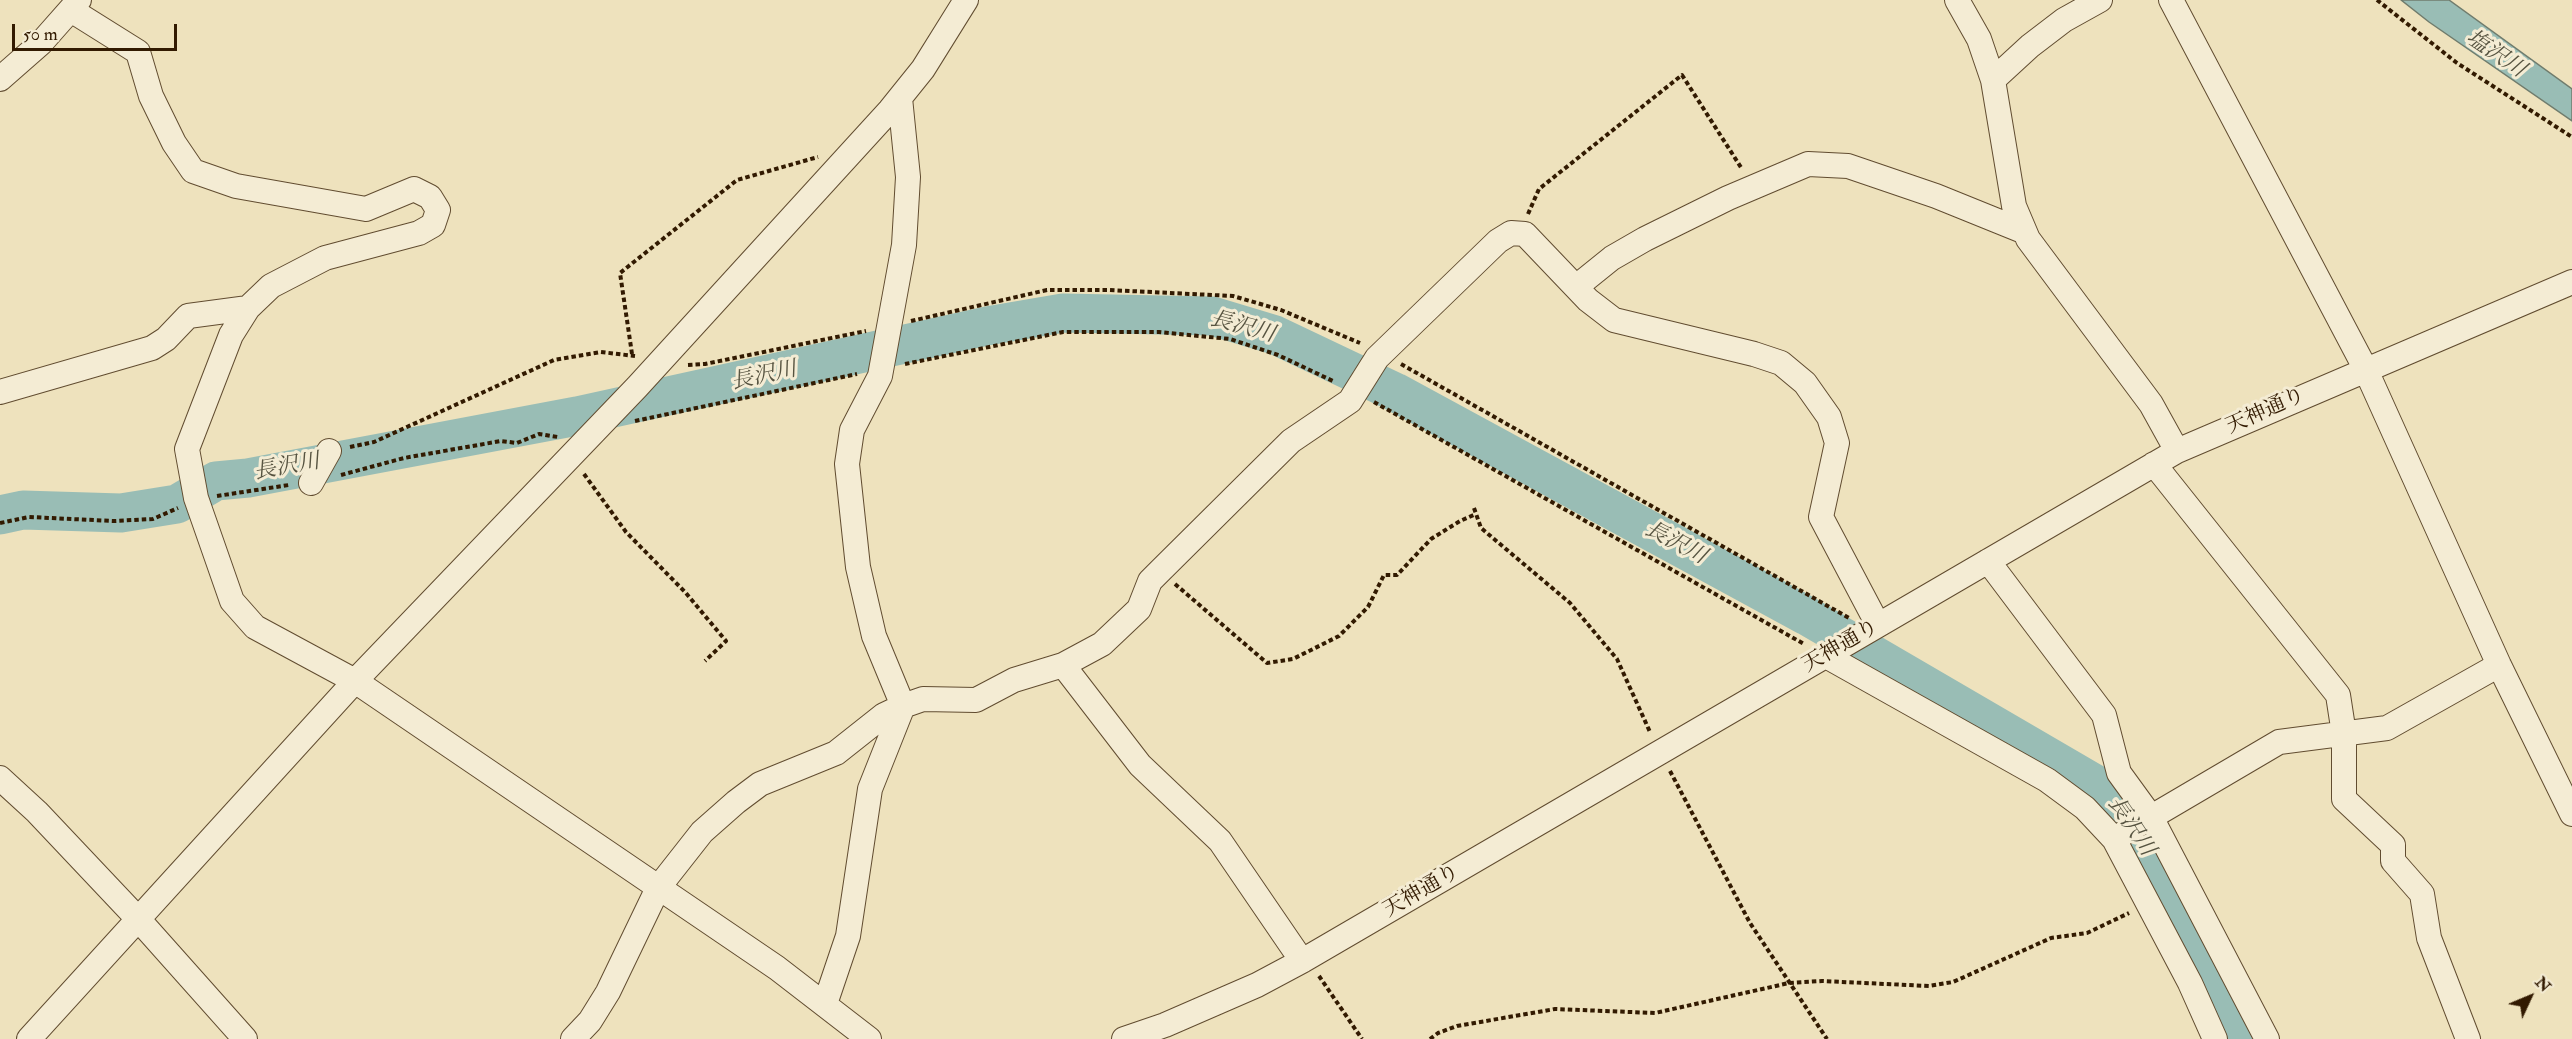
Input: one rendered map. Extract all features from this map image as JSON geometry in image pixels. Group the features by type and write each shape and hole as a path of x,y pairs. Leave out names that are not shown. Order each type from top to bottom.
{"street":[{"path":"29,1039 355,681 638,387 849,156 923,69 966,0"},
{"path":"1958,0 1979,39 1993,80 2014,206 2025,232 2151,404 2177,451"},
{"path":"1993,80 2030,46 2064,20 2100,0"},
{"path":"2171,0 2365,368 2499,665 2572,814"},
{"path":"0,79 75,5 138,52 151,96 174,143 193,171 237,186 366,209 414,189 430,196 438,210 433,225 419,233 325,258 271,286 248,308 231,336 187,448 194,488 232,601 255,627 355,681 777,968 869,1039"},
{"path":"825,1004 848,936 870,789 903,706 874,636 858,567 847,464 852,430 882,368 904,244 908,177 900,98"},
{"path":"1576,287 1612,258 1645,239 1754,187 1808,165 1848,166 1936,196 2025,232"},
{"path":"573,1039 590,1021 608,992 658,888 702,832 760,784 836,753 884,716 903,706 923,699 976,700 1014,680 1063,665 1102,644 1139,609 1150,581 1291,441 1350,401 1380,356 1498,241 1511,233 1525,234 1576,287 1614,320 1754,354 1781,363 1805,382 1829,417 1837,443 1821,517 1872,629"},
{"name":"天神通り","path":"1124,1039 1165,1025 1246,990 1305,960 2177,451 2365,368 2572,282"},
{"path":"0,392 152,348 166,339 188,316 248,308"},
{"path":"311,482 329,452"},
{"path":"2154,464 2338,695 2344,734 2344,799 2393,845 2393,861 2422,894 2429,938 2468,1039"},
{"path":"1988,561 2104,715 2119,773 2151,818 2267,1039"},
{"path":"1827,655 2047,780 2085,808 2114,838 2190,983 2215,1039"},
{"path":"1063,665 1140,765 1220,841 1305,960"},
{"path":"2114,838 2279,742 2387,728 2499,665"},
{"path":"0,778 37,812 139,920 245,1039"}],"path":[{"path":"2377,0 2457,63 2572,137"},
{"path":"1520,234 1539,189 1682,75 1754,187"},
{"path":"632,354 621,273 737,180 812,157 849,156"},
{"path":"329,452 374,442 554,360 601,352 632,354 656,367 705,364 890,330 1047,290 1233,296 1281,310 1380,356 1872,629"},
{"path":"600,426 645,420 882,368 1063,332 1159,332 1230,339 1278,355 1356,391 1827,655"},
{"path":"572,456 626,532 685,592 726,641 705,661"},
{"path":"1474,508 1481,528 1570,603 1617,659 1661,752 1750,923 1827,1039"},
{"path":"1160,571 1267,663 1293,659 1339,636 1368,607 1384,575 1397,575 1431,539 1476,514"},
{"path":"1431,1039 1438,1033 1457,1026 1555,1009 1655,1013 1789,983 1822,981 1929,986 1953,982 2051,938 2087,933 2148,904"},
{"path":"1305,960 1362,1039"}],"water":[{"name":"塩沢川","path":"2401,0 2449,0 2572,89 2572,121 2429,22"}],"waterway":[{"name":"長沢川","path":"0,515 23,510 121,513 177,504 216,481 248,478 577,416 987,326 1063,313 1212,316 1275,335 1395,392 1807,616 2109,792 2148,850 2244,1039"}]}
